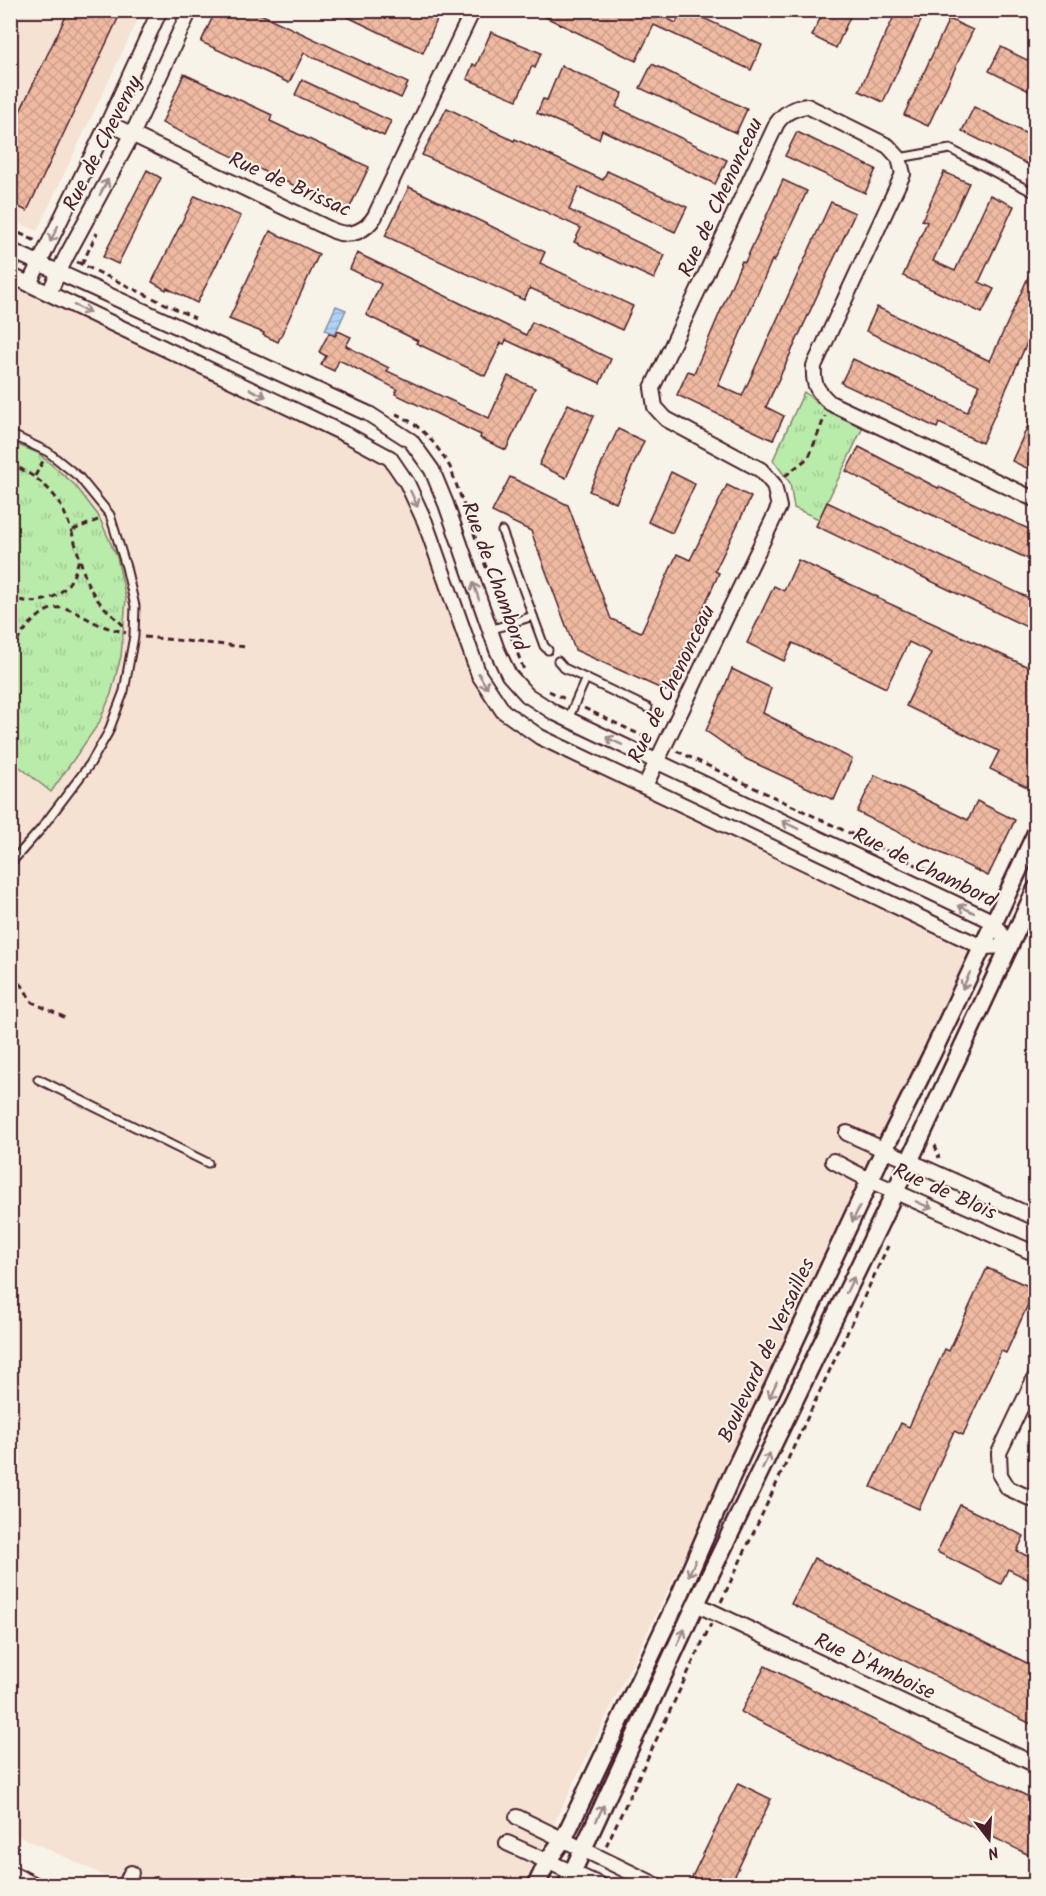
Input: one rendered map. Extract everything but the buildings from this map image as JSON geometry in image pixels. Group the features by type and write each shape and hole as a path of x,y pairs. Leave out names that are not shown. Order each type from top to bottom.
{"street":[{"name":"Rue de Cheverny","path":"29,284 108,123 160,10"},
{"name":"Rue de Cheverny","path":"49,293 132,135 190,10"},
{"name":"Rue de Brissac","path":"108,123 334,231 341,234 354,233 366,226 375,216 473,10"},
{"name":"Rue de Chenonceau","path":"645,786 779,507 774,485 761,470 666,418 655,407 652,388 777,123 784,114 795,108 807,106 888,146 899,158"},
{"path":"899,158 903,174 814,366 813,380 818,392 830,403 1035,500"},
{"name":"Rue de Chambord","path":"10,250 369,414 411,441 432,470 439,487 497,650 509,675 527,695 568,719 994,922 1009,946"},
{"path":"10,275 390,458 407,483 425,522 479,675 503,711 540,737 982,947 1009,946"},
{"name":"Boulevard de Versailles","path":"536,1886 548,1860 564,1838 679,1597 728,1484 1035,833"},
{"path":"569,1879 696,1604 895,1192 1035,889"},
{"name":"Rue de Blois","path":"847,1133 1035,1218"},
{"name":"Rue de Blois","path":"833,1161 871,1181 1035,1254"},
{"path":"1035,1375 999,1453 1000,1475 1008,1488 1035,1501"},
{"name":"Rue D'Amboise","path":"696,1604 1035,1765"},
{"path":"517,1817 658,1886"},
{"path":"507,1843 548,1860 569,1879 602,1886"},
{"path":"10,1874 34,1886"}],"lane":[{"path":"899,158 950,149 1035,194"},
{"path":"10,434 48,452 79,477 110,515 135,606 134,636 124,691 108,733 90,764 40,830 10,864"},
{"path":"502,531 544,646 548,650"},
{"path":"490,630 533,616"},
{"path":"558,661 564,668 648,708"},
{"path":"568,719 586,678"},
{"path":"38,1079 208,1162"}],"path":[{"path":"10,229 34,240"},
{"path":"774,485 809,457 830,403"},
{"path":"34,477 48,452"},
{"path":"10,463 34,477 58,501 67,516 88,585 97,600 134,636"},
{"path":"72,531 110,515"},
{"path":"10,598 40,601 55,596 73,579 80,556"},
{"path":"10,650 36,618 47,610 57,607 66,608 100,625 134,636 247,647"},
{"name":"Rue de Chambord","path":"676,751 987,899"},
{"path":"10,980 22,985 32,1002 68,1019"},
{"path":"726,1592 892,1237"},
{"path":"613,1832 714,1618"}],"shaded area":[{"path":"11,11 142,11 37,231 11,219"},
{"path":"29,284 390,458 407,483 487,689 540,737 982,947 524,1885 120,1885 11,1832 10,286 23,292"}],"green space":[{"path":"804,392 825,407 864,425 819,519 794,508 790,483 773,460"},
{"path":"11,442 38,453 75,485 98,515 117,557 126,599 121,656 111,694 99,723 51,792 11,760"}],"water":[{"path":"336,306 346,310 335,334 325,330"}]}
